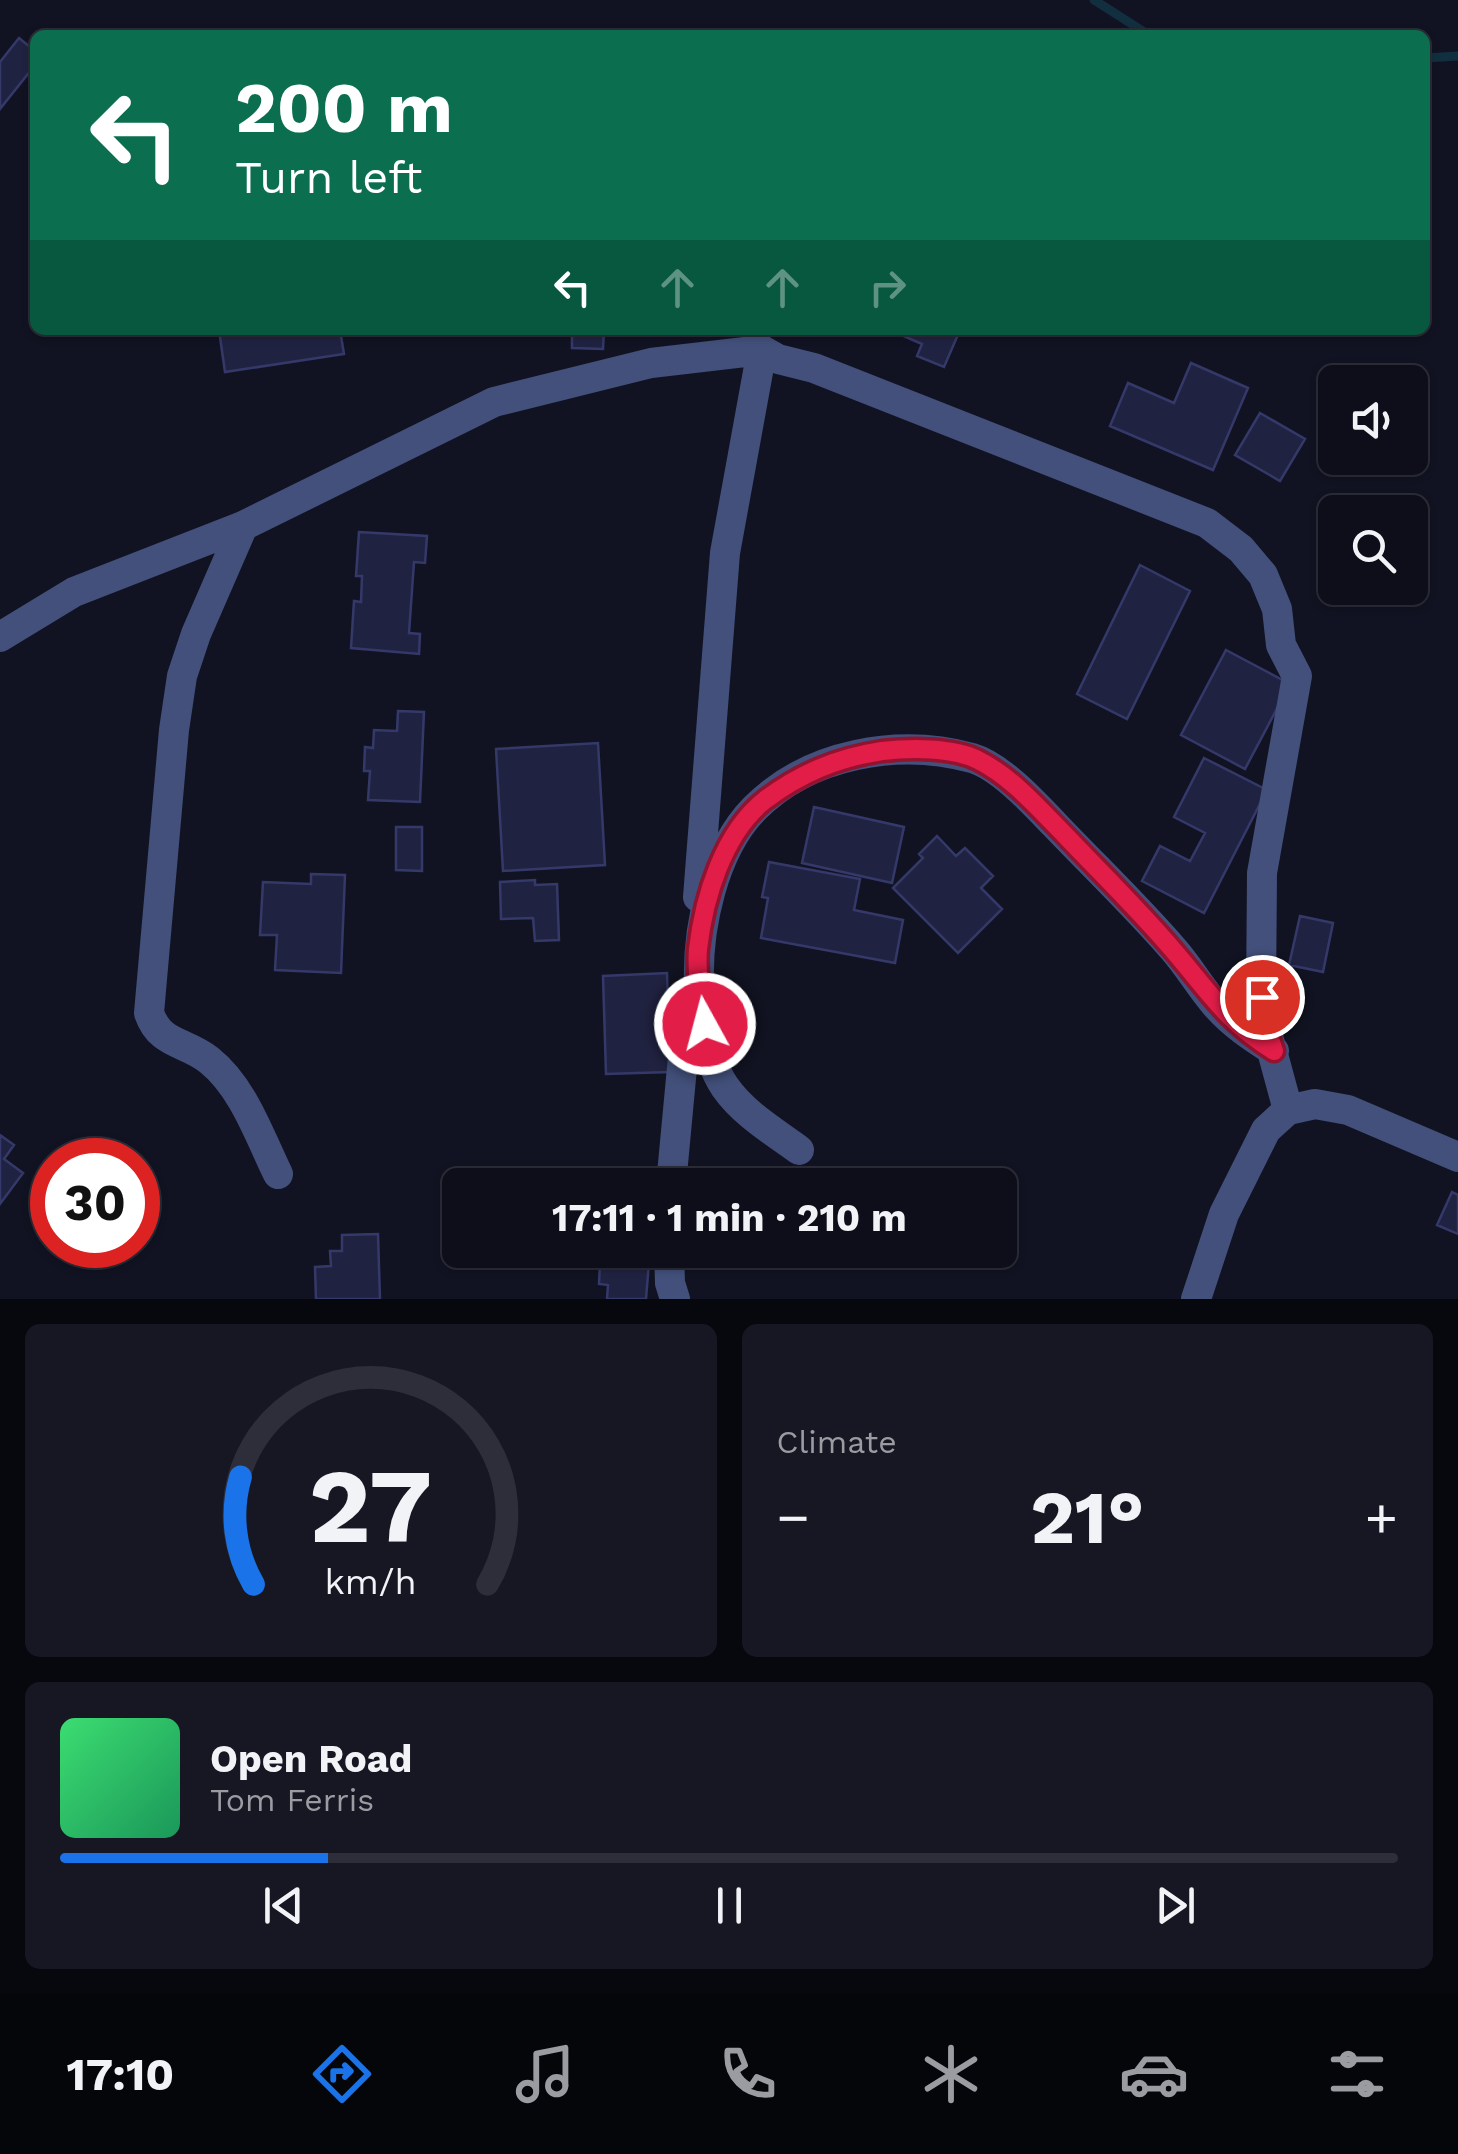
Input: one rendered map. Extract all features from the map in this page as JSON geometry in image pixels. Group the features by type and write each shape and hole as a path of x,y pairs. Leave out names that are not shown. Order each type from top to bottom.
{"street":[{"path":"673,1168 715,713 725,553 762,350"},
{"path":"0,637 74,592 243,526 494,402 651,362 762,350 1207,523 1241,549 1263,575 1276,609 1281,645 1297,676 1262,873 1265,1025 1288,1110"},
{"path":"243,526 182,676 149,1013 154,1028 165,1038 204,1056 222,1071 278,1174"},
{"path":"800,1150 747,1112 723,1085 710,1051 700,997 698,951 706,908 729,842 754,808 794,778 845,757 914,747 976,759 1024,792 1164,939 1216,1006 1240,1029 1274,1051"},
{"path":"1196,1299 1224,1214 1266,1130 1288,1110 1315,1104 1348,1110 1458,1157"},
{"path":"670,1268 675,1299"}],"building":[{"path":"19,38 30,47 30,71 0,109 0,62"},
{"path":"220,335 341,335 344,354 225,372"},
{"path":"572,335 604,335 603,349 572,348"},
{"path":"901,335 958,335 944,367 917,356 922,344"},
{"path":"1191,363 1248,388 1213,470 1110,426 1128,383 1174,403"},
{"path":"1260,413 1305,439 1280,481 1235,455"},
{"path":"359,532 427,536 425,563 414,562 409,633 420,634 419,654 351,648 354,601 361,602 362,576 356,576"},
{"path":"1140,565 1190,591 1127,719 1077,694"},
{"path":"1226,650 1290,684 1245,769 1181,735"},
{"path":"398,711 424,712 420,802 368,800 370,771 364,771 365,747 373,748 374,730 397,731"},
{"path":"598,743 605,865 503,871 496,749"},
{"path":"1204,758 1267,790 1204,913 1142,881 1160,846 1190,861 1205,833 1174,817"},
{"path":"814,807 904,827 892,883 802,863"},
{"path":"396,827 422,827 422,871 396,870"},
{"path":"937,836 956,856 965,848 993,876 981,888 1002,909 958,953 893,888 923,858 919,854"},
{"path":"769,862 860,879 854,910 903,920 895,963 761,938 768,898 762,897"},
{"path":"311,874 345,875 341,973 275,970 277,935 260,935 263,882 311,884"},
{"path":"535,880 535,885 557,884 559,940 535,941 533,918 501,919 500,882"},
{"path":"1300,916 1333,923 1323,972 1289,965"},
{"path":"667,973 670,1072 606,1074 603,976"},
{"path":"0,1135 14,1145 4,1159 23,1173 0,1204"},
{"path":"1452,1192 1458,1195 1458,1234 1437,1225"},
{"path":"378,1234 380,1299 316,1299 315,1267 331,1266 330,1251 342,1251 342,1235"},
{"path":"600,1268 649,1268 646,1299 607,1299 608,1285 599,1284"}],"waterway":[{"path":"1094,0 1141,30"},
{"path":"1430,58 1458,56"}],"route":[{"path":"705,1024 698,951 706,908 729,842 754,808 794,778 845,757 914,747 976,759 1024,792 1176,952 1216,1006 1240,1029 1274,1051 1265,1025 1262,997"}]}
